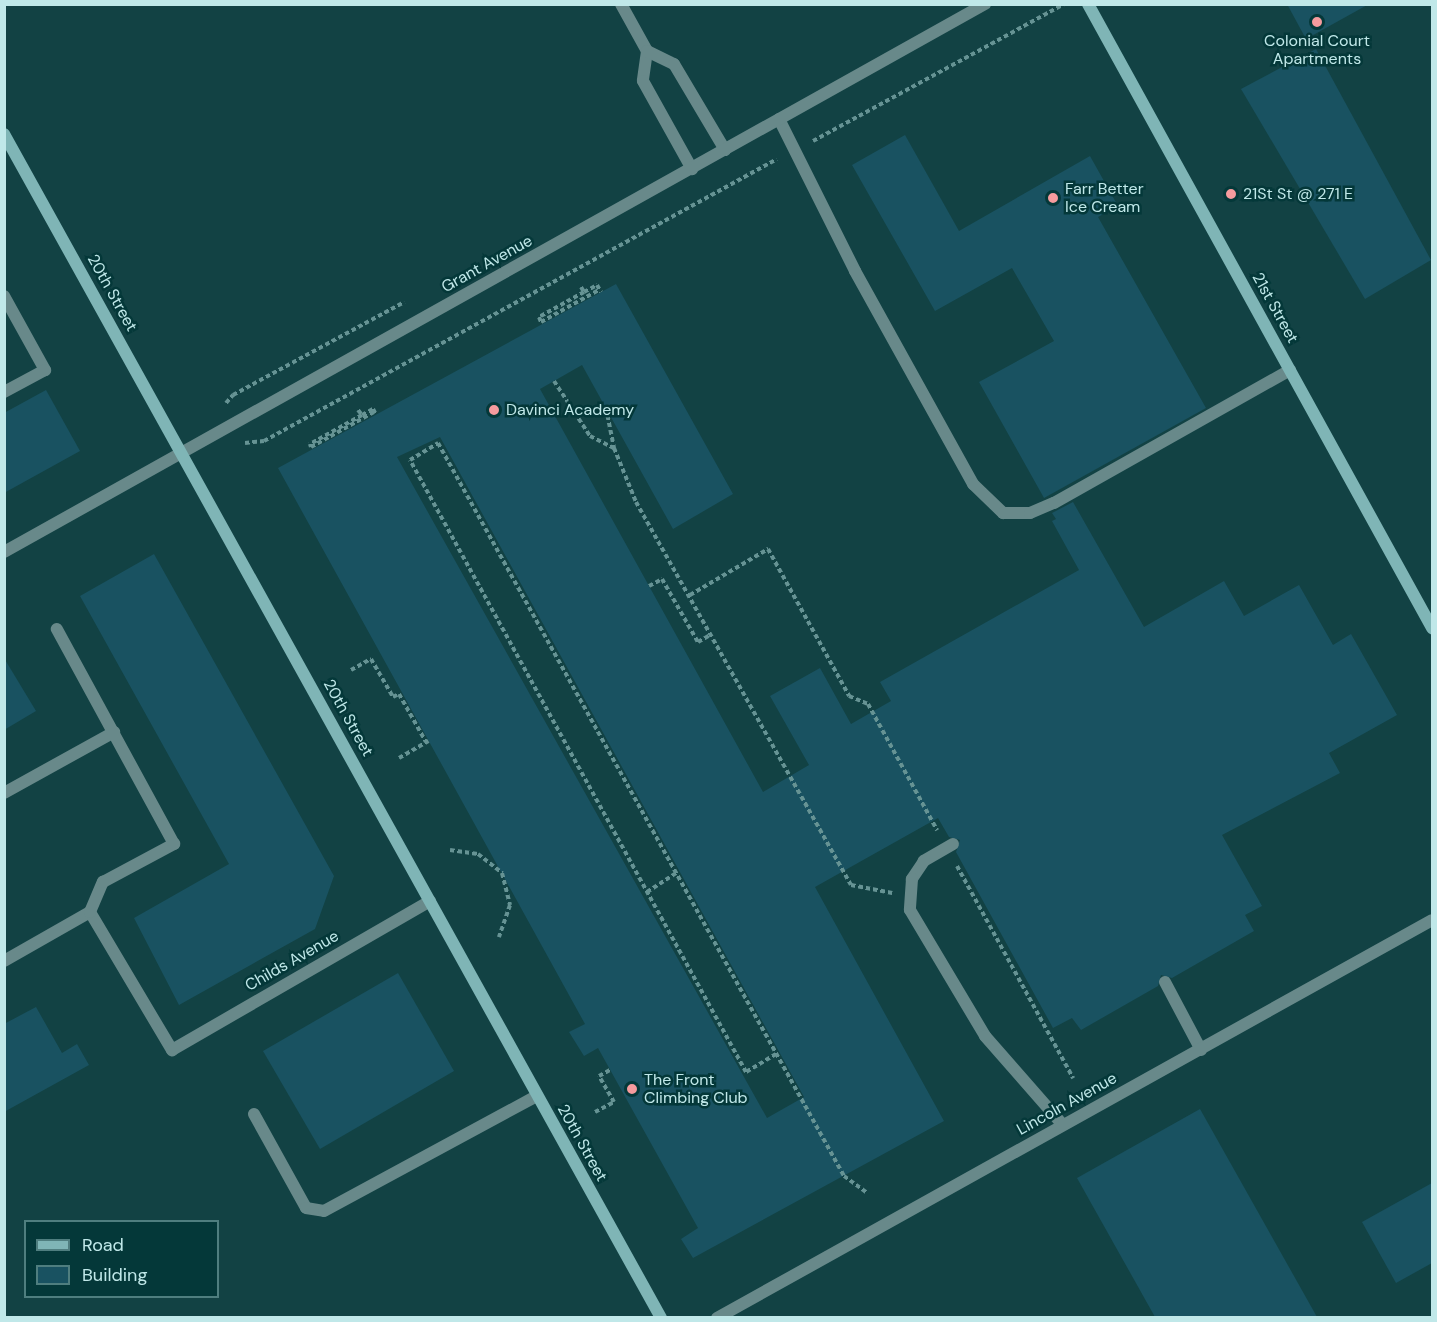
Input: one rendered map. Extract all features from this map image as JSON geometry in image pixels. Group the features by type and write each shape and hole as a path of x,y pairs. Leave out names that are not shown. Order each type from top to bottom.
{"main road":[{"name":"21st Street","path":"1088,4 1432,628"},
{"name":"20th Street","path":"4,134 661,1317"}],"street":[{"path":"621,4 647,51 674,64 725,150"},
{"name":"Grant Avenue","path":"4,552 985,4"},
{"path":"647,51 643,81 692,169"},
{"path":"779,119 855,271 973,484 1003,513 1030,513 1054,502 1290,369"},
{"path":"4,296 45,370 4,392"},
{"path":"4,961 90,912 103,882 174,844 57,628"},
{"path":"4,793 114,732"},
{"path":"950,846 924,861 912,879 910,910 926,943 985,1036 1063,1125"},
{"name":"Childs Avenue","path":"90,912 172,1050 430,901"},
{"name":"Lincoln Avenue","path":"717,1317 1432,920"},
{"path":"1165,982 1201,1050"},
{"path":"254,1114 306,1208 324,1210 537,1096"}],"path":[{"path":"237,444 264,441 1064,4"},
{"path":"597,285 600,291 541,322 539,317 584,292 597,285"},
{"path":"581,287 584,292"},
{"path":"554,381 590,436 614,448"},
{"path":"606,408 614,448 636,502 851,885 911,897"},
{"path":"373,409 375,414 311,447 310,444 362,415 373,409"},
{"path":"358,410 362,415"},
{"path":"776,1054 746,1072 410,460 438,443 844,1176 867,1193"},
{"path":"690,595 768,549 849,696 868,704 950,846 1073,1078"},
{"path":"649,586 662,579 698,642 712,634"},
{"path":"351,670 371,658 393,697 399,694 427,741 399,758"},
{"path":"450,850 478,854 502,873 510,905 498,937"},
{"path":"647,892 676,873"},
{"path":"595,1112 614,1102 599,1076 610,1070"}],"building":[{"name":"Colonial Court Apartments","path":"1287,4 1369,4 1306,39"},
{"path":"1316,49 1431,260 1365,299 1241,89"},
{"path":"905,135 959,231 1090,156 1118,206 1098,217 1206,408 1044,498 979,382 1054,341 1012,268 935,311 852,165"},
{"path":"616,284 733,494 673,529 582,365 540,389 763,792 809,765 770,696 820,668 851,724 891,701 880,682 1079,570 1052,521 1056,519 1052,513 1073,502 1144,627 1224,581 1244,616 1299,585 1333,645 1351,634 1397,715 1329,753 1340,773 1222,835 1262,906 1245,915 1254,931 1172,978 1161,975 1158,986 1081,1030 1072,1018 1053,1028 956,852 960,840 949,837 938,818 815,887 944,1121 693,1258 681,1239 698,1228 598,1048 584,1056 569,1032 585,1024 278,468","holes":["440,437 804,1097 767,1118 397,457"]},
{"path":"46,390 80,451 4,493 4,413"},
{"path":"154,554 334,876 315,929 179,1005 134,918 229,864 80,596"},
{"path":"4,658 36,711 4,730"},
{"path":"398,973 454,1071 320,1149 263,1051"},
{"path":"36,1007 62,1053 77,1044 89,1065 4,1112 4,1024"},
{"path":"1200,1109 1317,1317 1155,1317 1077,1178"},
{"path":"1432,1183 1432,1263 1396,1283 1362,1222"}],"place":[{"name":"Colonial Court Apartments","path":"1317,22"},
{"name":"21St St @ 271 E","path":"1231,194"},
{"name":"Farr Better Ice Cream","path":"1053,198"},
{"name":"Davinci Academy","path":"494,410"},
{"name":"The Front Climbing Club","path":"632,1089"}]}
